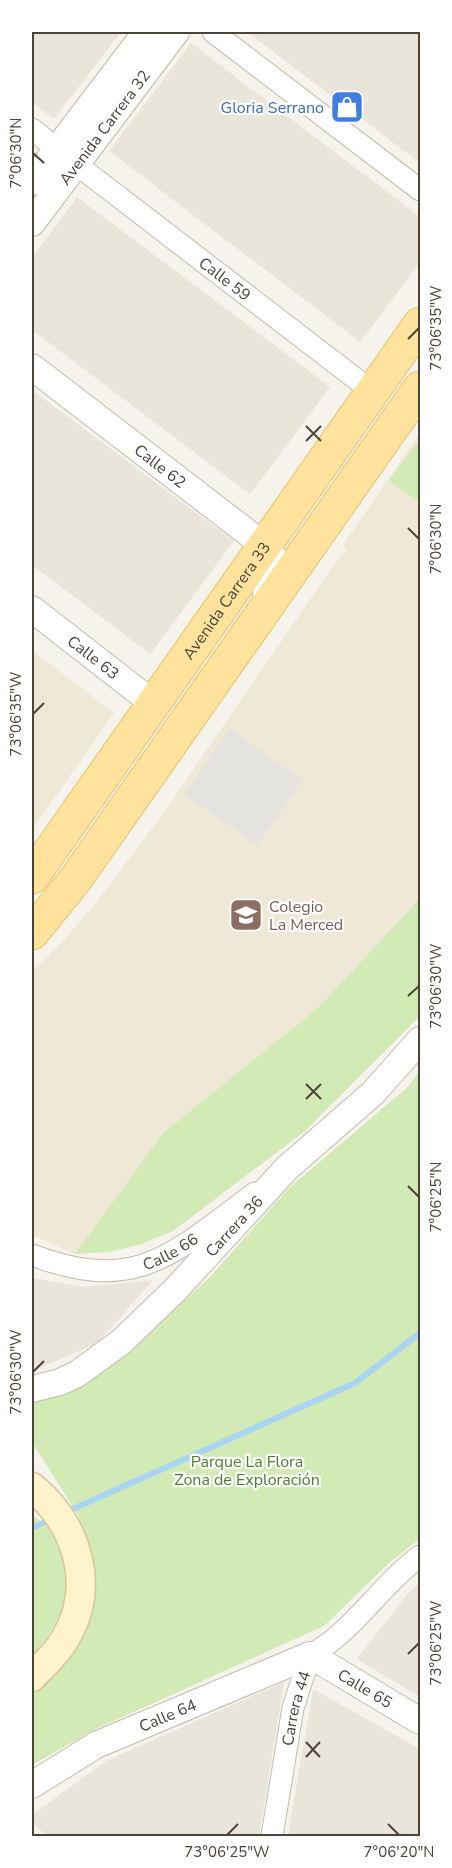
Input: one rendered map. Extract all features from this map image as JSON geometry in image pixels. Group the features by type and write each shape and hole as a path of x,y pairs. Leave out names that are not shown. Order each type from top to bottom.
{"main road":[{"name":"Avenida Carrera 33","path":"32,877 154,704 271,559 373,392 420,324"},
{"name":"Avenida Carrera 33","path":"32,933 75,880 420,388"},
{"path":"32,1677 64,1642 71,1629 78,1607 82,1575 80,1562 49,1506"}],"street":[{"name":"Avenida Carrera 32","path":"32,223 67,156 146,32"},
{"name":"Avenida Carrera 32","path":"32,182 67,156 176,32"},
{"path":"213,32 420,190"},
{"name":"Calle 59","path":"32,129 373,392"},
{"name":"Calle 62","path":"32,368 271,559"},
{"name":"Avenida Carrera 33","path":"213,685 215,672 223,655 276,582 271,559"},
{"name":"Calle 63","path":"32,609 154,704"},
{"name":"Carrera 36","path":"32,1389 60,1382 77,1374 121,1342 190,1275 287,1168 373,1093 420,1040"},
{"name":"Calle 66","path":"32,1255 59,1265 86,1270 129,1270 144,1266 181,1247 287,1168"},
{"path":"32,1470 49,1506"},
{"name":"Carrera 44","path":"272,1836 293,1708 310,1655 333,1641 349,1627 401,1569 420,1556"},
{"name":"Calle 65","path":"310,1655 420,1721"},
{"name":"Calle 64","path":"32,1785 96,1745 310,1655"}],"shaded area":[{"path":"32,32 121,32 54,119 32,102"},
{"path":"247,32 420,32 420,163"},
{"path":"191,43 420,217 420,262 360,342 109,151"},
{"path":"77,197 330,387 250,494 32,330 32,258"},
{"path":"32,390 234,541 150,654 32,565"},
{"name":"Colegio La Merced","path":"420,433 420,898 320,1006 163,1133 75,1254 32,1235 32,971 62,942 95,904 160,818 335,563 347,550 343,545"},
{"path":"32,650 114,713 32,830"},
{"path":"230,729 302,780 257,845 185,794"},
{"path":"32,1278 82,1287 153,1280 98,1343 32,1371"},
{"path":"420,1583 420,1697 357,1659 408,1593"},
{"path":"284,1682 259,1836 47,1836 32,1823 32,1815 106,1761"},
{"path":"313,1689 420,1749 420,1836 288,1836"}],"green space":[{"path":"420,439 420,504 389,480"},
{"path":"420,898 419,1017 305,1131 173,1231 139,1245 109,1252 75,1254 163,1133 320,1006"},
{"name":"Parque La Flora Zona de Exploración","path":"420,1069 420,1539 390,1562 324,1626 96,1729 32,1765 32,1696 76,1650 92,1614 93,1588 87,1542 78,1515 32,1442 32,1400 97,1374 127,1354 211,1276 289,1188 409,1086"},
{"path":"32,1514 48,1527 59,1546 65,1561 67,1590 58,1619 42,1645 32,1656"}],"waterway":[{"path":"66,1512 355,1383 420,1333"},
{"path":"32,1528 52,1519"}],"place":[{"name":"Gloria Serrano","path":"347,107"},
{"name":"Colegio La Merced","path":"246,915"}]}
